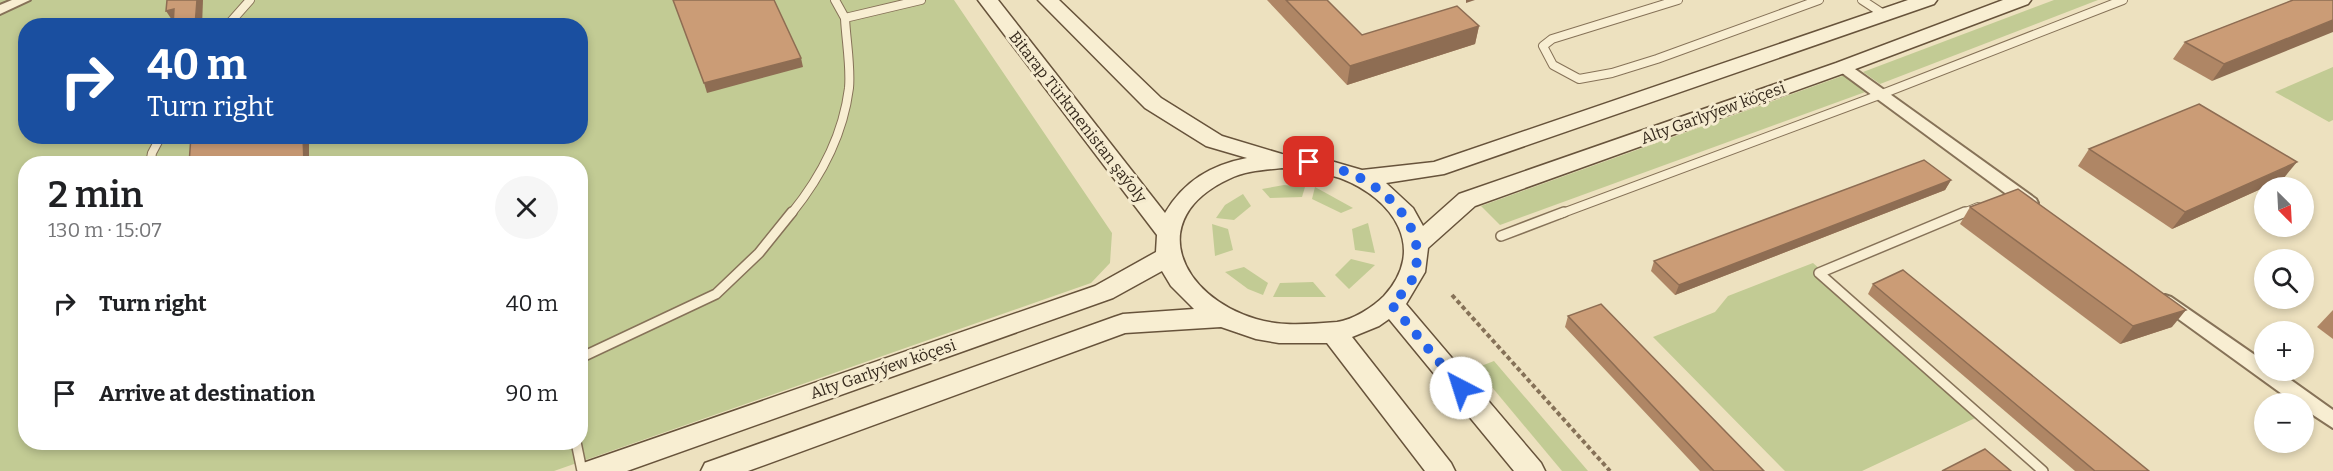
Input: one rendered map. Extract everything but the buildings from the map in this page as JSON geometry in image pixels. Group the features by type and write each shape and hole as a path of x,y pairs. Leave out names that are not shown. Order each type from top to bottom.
{"street":[{"path":"0,10 23,0"},
{"name":"Bitarap Türkmenistan şaýoly","path":"988,0 1168,244"},
{"path":"1048,0 1152,103 1214,141 1281,161"},
{"path":"1361,178 1436,169 1927,0"},
{"name":"Alty Garlyýew köçesi","path":"1417,245 1467,200 1843,67 2021,0"},
{"path":"1843,67 1882,94 2009,194 2043,212"},
{"path":"1281,161 1309,162 1336,168 1361,178 1388,196 1408,219 1417,245 1417,266 1409,286 1385,311 1349,328 1332,331 1304,335 1261,331 1222,317 1196,300 1178,278 1168,244 1177,210 1194,189 1229,171 1249,164 1281,161"},
{"name":"Alty Garlyýew köçesi","path":"593,471 1104,292 1168,244"},
{"path":"2156,294 2333,420"},
{"path":"1391,304 1531,471"},
{"path":"715,471 1122,324 1222,317"},
{"path":"1332,331 1441,471"}],"lane":[{"path":"233,18 250,0"},
{"path":"588,354 716,294 759,253 810,191 836,143 849,87 845,18 835,0"},
{"path":"845,18 921,0"},
{"path":"1678,0 1552,39 1543,46 1553,65 1579,79 1657,59 1819,0"},
{"path":"1862,0 1884,15"},
{"path":"1501,236 1882,94 2123,0"},
{"path":"1993,201 1820,273 2043,471"},
{"path":"578,450 582,471"}],"path":[{"path":"1452,295 1610,471"}],"green space":[{"path":"0,0 954,0 1112,233 1110,263 1091,283 554,471 0,471"},
{"path":"2054,0 2098,0 1880,84 1863,72"},
{"path":"2333,67 2333,120 2329,122 2275,92"},
{"path":"1845,75 1868,91 1500,225 1481,206"},
{"path":"1284,185 1305,187 1302,197 1270,198 1262,189"},
{"path":"1315,187 1353,208 1341,213 1312,199"},
{"path":"1243,194 1251,206 1234,220 1216,218 1225,205"},
{"path":"1368,223 1375,253 1355,250 1352,229"},
{"path":"1212,224 1228,229 1233,250 1215,256"},
{"path":"1351,259 1375,265 1349,289 1335,275"},
{"path":"1813,263 1986,413 1862,471 1785,471 1653,337 1715,312 1728,296"},
{"path":"1244,267 1268,283 1263,295 1248,289 1225,272"},
{"path":"1313,282 1326,297 1273,297 1280,283"},
{"path":"1494,361 1588,471 1562,471 1476,368"}],"route":[{"path":"1309,162 1336,168 1361,178 1388,196 1408,219 1417,245 1417,266 1409,286 1391,304 1461,388"}]}
